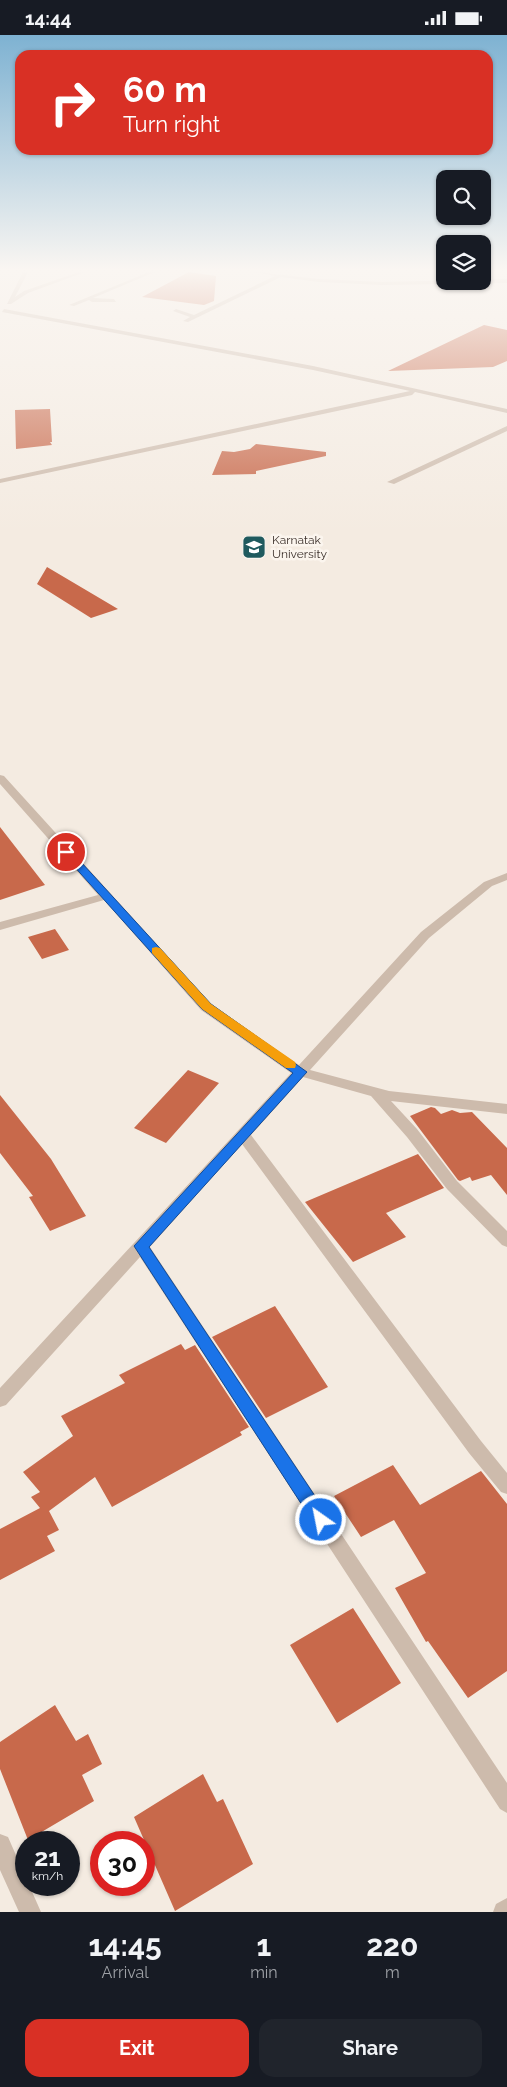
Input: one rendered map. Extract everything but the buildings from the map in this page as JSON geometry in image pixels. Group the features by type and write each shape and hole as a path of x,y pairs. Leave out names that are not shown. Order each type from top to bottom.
{"street":[{"path":"270,360 432,393 507,411"},
{"path":"0,481 417,391"},
{"path":"391,482 507,428"},
{"path":"0,778 206,1007 300,1072 376,1093 507,1109"},
{"path":"0,1400 425,935 488,884 507,877"},
{"path":"0,926 106,896"},
{"path":"376,1093 412,1133 452,1185 507,1241"},
{"path":"243,1135 475,1447 507,1485"},
{"path":"141,1246 507,1802"},
{"path":"0,1845 30,1912"},
{"path":"504,1912 507,1909"}],"slow traffic":[{"path":"156,951 206,1007 290,1065"}],"place":[{"name":"Karnatak University","path":"254,547"}],"route":[{"path":"66,852 206,1007 300,1072 141,1246 321,1520"}]}
